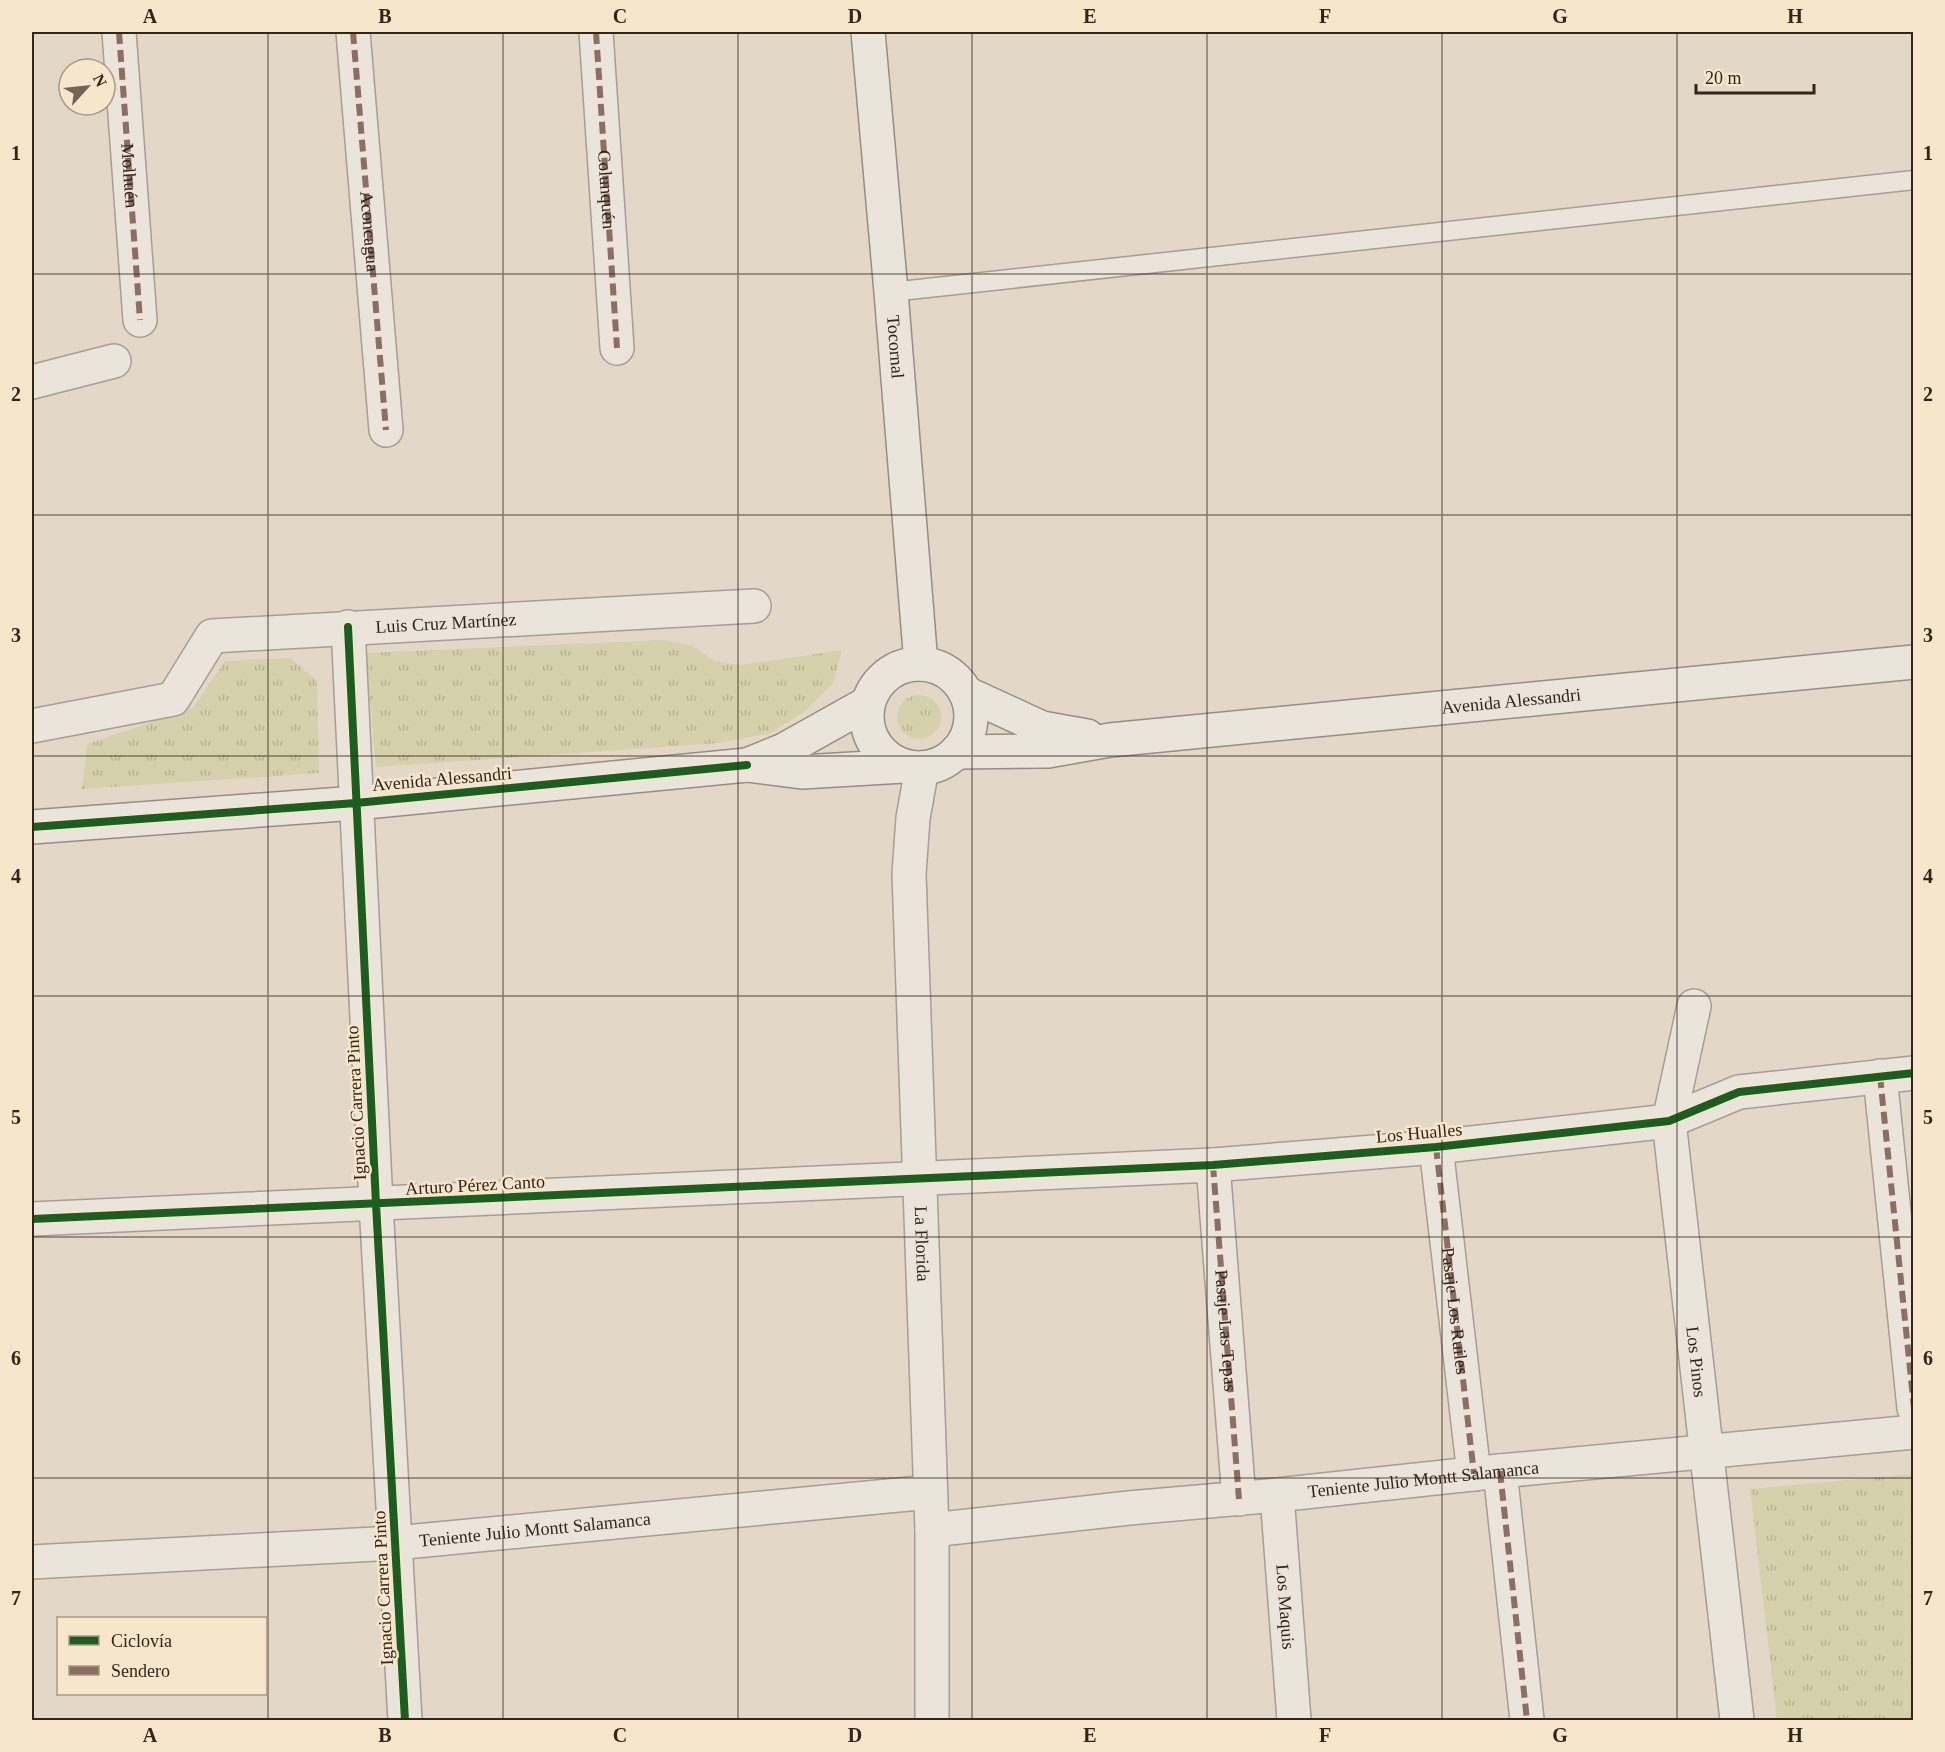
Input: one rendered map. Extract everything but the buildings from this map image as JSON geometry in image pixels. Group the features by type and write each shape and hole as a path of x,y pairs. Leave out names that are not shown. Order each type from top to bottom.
{"street":[{"name":"Molhuén","path":"119,32 140,320"},
{"name":"Aconcagua","path":"353,32 386,430"},
{"name":"Colunquén","path":"596,32 617,348"},
{"name":"Tocornal","path":"868,32 921,664"},
{"path":"32,381 114,361"},
{"name":"Luis Cruz Martínez","path":"32,726 173,699 212,636 754,606"},
{"name":"Ignacio Carrera Pinto","path":"348,627 376,1204 405,1720"},
{"name":"Avenida Alessandri","path":"956,752 1048,751 1110,740 1914,662"},
{"path":"921,664 937,667 950,674 966,693 970,708 970,724 966,739 956,752 941,764 913,767 888,758 869,734 868,703 883,677 905,665 921,664"},
{"name":"Avenida Alessandri","path":"966,693 1042,728 1110,740"},
{"name":"Avenida Alessandri","path":"747,765 784,750 868,703"},
{"name":"Avenida Alessandri","path":"32,827 356,803 747,765 802,772 913,767"},
{"name":"La Florida","path":"913,767 913,818 909,874 932,1530 932,1720"},
{"name":"Los Pinos","path":"1694,1006 1669,1121 1737,1720"},
{"name":"Los Hualles","path":"919,1179 1213,1165 1436,1147 1669,1121 1739,1092 1914,1073"},
{"path":"1880,1076 1914,1408"},
{"name":"Pasaje Los Ruiles","path":"1436,1147 1527,1720"},
{"name":"Pasaje Las Tepas","path":"1213,1165 1239,1498"},
{"name":"Arturo Pérez Canto","path":"32,1219 919,1179"},
{"name":"Teniente Julio Montt Salamanca","path":"932,1530 1129,1508 1914,1432"},
{"name":"Teniente Julio Montt Salamanca","path":"32,1562 395,1543 930,1492"},
{"name":"Los Maquis","path":"1276,1495 1294,1720"}],"lane":[{"path":"891,292 1914,180"}],"green space":[{"path":"666,640 693,646 714,661 741,665 842,650 833,683 805,711 771,733 720,743 376,767 366,653"},
{"path":"290,658 317,681 319,773 82,789 87,744 193,708 225,661"},
{"path":"919,695 934,702 941,717 934,732 919,739 904,732 897,717 904,702"},
{"path":"1913,1474 1913,1720 1777,1720 1750,1489"}],"marked path":[{"path":"119,32 140,320"},
{"path":"353,32 386,430"},
{"path":"596,32 617,348"},
{"path":"1880,1076 1914,1408"},
{"path":"1436,1147 1474,1474"},
{"path":"1213,1165 1239,1499"},
{"path":"1500,1471 1527,1720"}],"cycle path":[{"path":"348,627 376,1204 405,1720"},
{"path":"32,827 356,803 747,765"},
{"path":"32,1219 1213,1165 1436,1147 1669,1121 1739,1092 1914,1073"}]}
